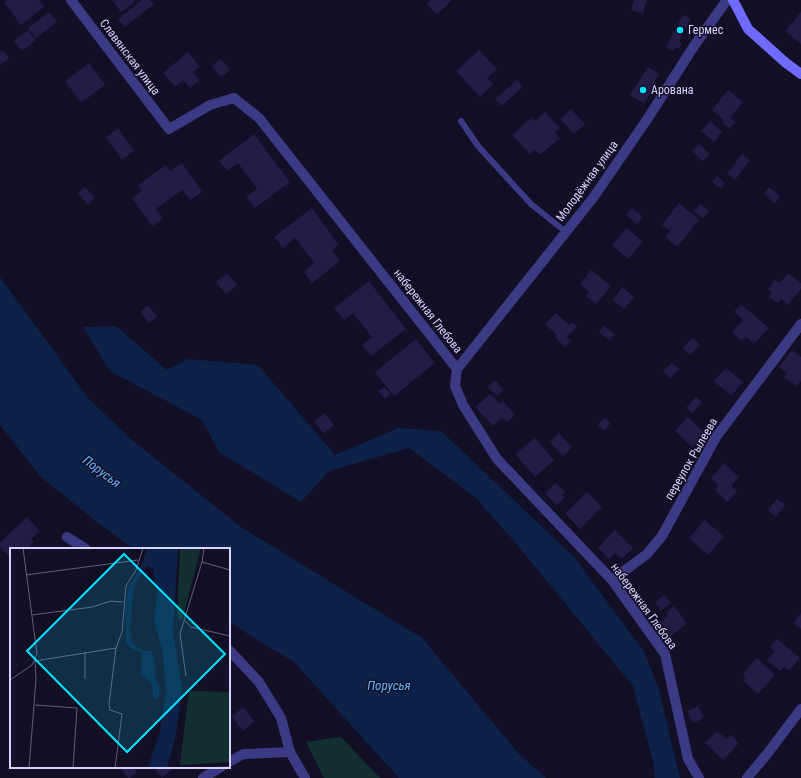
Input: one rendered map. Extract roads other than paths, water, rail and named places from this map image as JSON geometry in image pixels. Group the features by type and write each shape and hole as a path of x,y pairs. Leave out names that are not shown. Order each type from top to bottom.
{"street":[{"name":"Славянская улица","path":"71,0 169,129"},
{"name":"Молодёжная улица","path":"457,369 597,192 648,118 694,46 727,0"},
{"path":"733,0 748,29 786,63 801,74"},
{"name":"набережная Глебова","path":"169,129 210,105 234,98 259,118 457,369 455,386 463,405 497,459 612,580 665,654 688,759 699,778"},
{"name":"переулок Рылеева","path":"612,580 647,554 662,536 716,437 801,324"},
{"path":"67,536 85,548"},
{"path":"230,651 259,682 281,718 290,752 306,778"},
{"path":"747,778 801,709"},
{"path":"230,761 242,754 290,752"},
{"path":"203,778 219,768"}],"lane":[{"path":"461,121 478,146 531,204 566,232"}],"water":[{"name":"Порусья","path":"0,277 88,398 133,441 241,527 422,638 519,754 546,778 399,778 293,661 252,637 230,621 230,548 133,548 102,526 41,477 0,425"},
{"path":"116,326 167,370 188,359 258,365 335,455 398,428 441,431 574,557 643,650 658,686 680,778 655,778 653,762 633,686 514,541 474,496 409,448 329,471 301,502 219,452 202,420 110,371 83,327"}],"place":[{"name":"Гермес","path":"680,30"},
{"name":"Арована","path":"643,90"}]}
